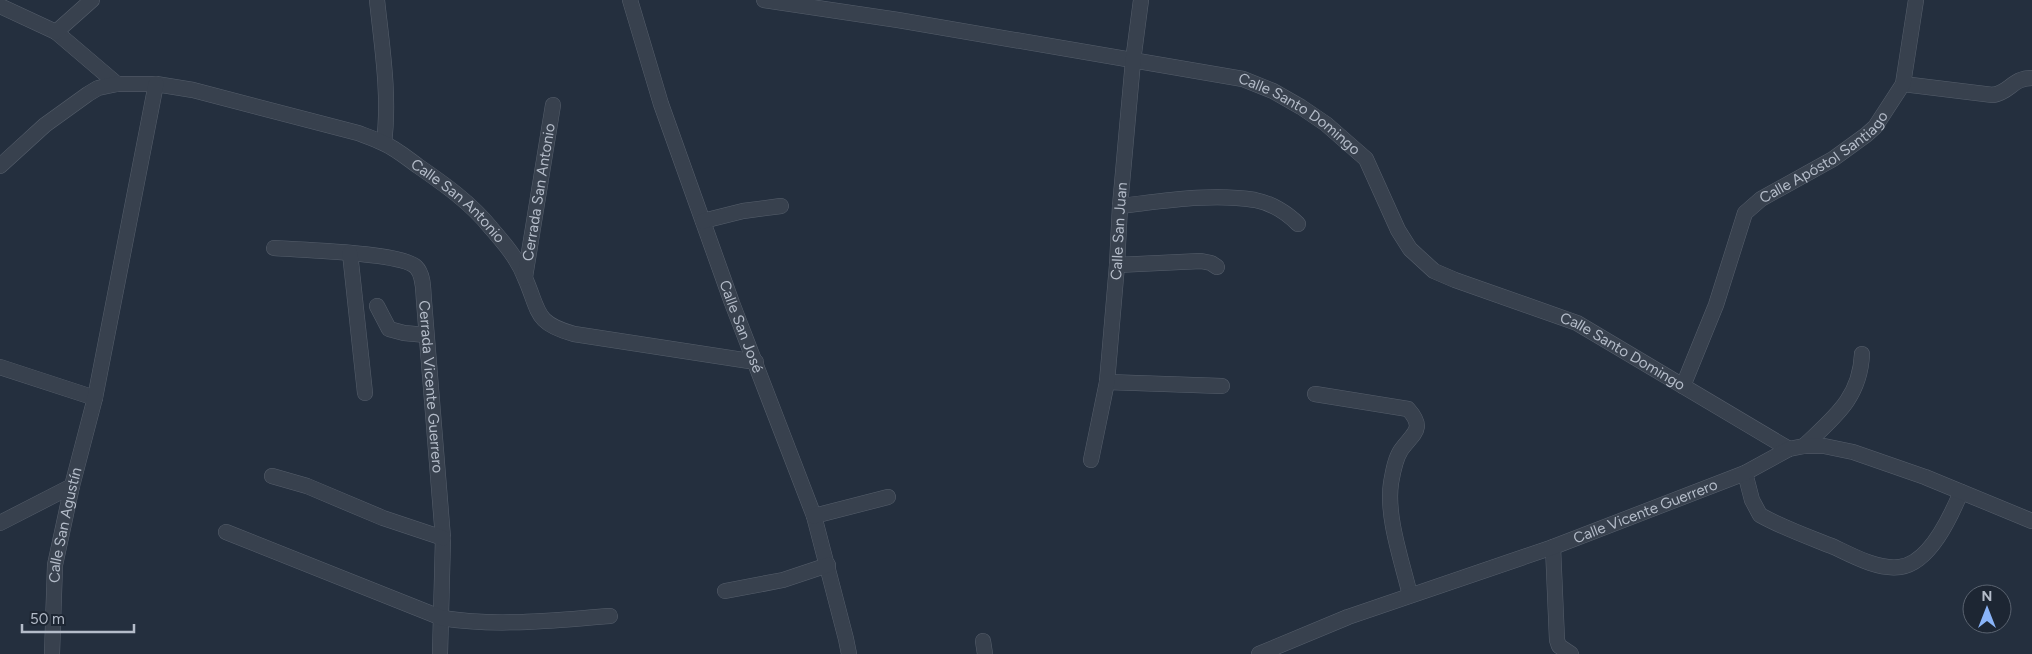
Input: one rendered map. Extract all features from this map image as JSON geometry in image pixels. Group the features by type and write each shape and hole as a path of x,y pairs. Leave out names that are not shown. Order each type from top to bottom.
{"street":[{"path":"56,32 92,0"},
{"path":"378,0 387,120 384,143"},
{"name":"Calle San José","path":"630,0 661,104 732,303 814,516 828,565 849,654"},
{"name":"Calle Santo Domingo","path":"764,0 898,20 1243,79 1273,91 1301,106 1326,124 1366,159 1398,230 1410,249 1434,270 1456,280 1577,323 1683,386 1796,448"},
{"name":"Calle San Juan","path":"1091,460 1107,382 1120,206 1133,60 1141,0"},
{"name":"Calle Apóstol Santiago","path":"1683,386 1716,305 1745,213 1756,202 1832,159 1875,127 1903,84 1916,0"},
{"path":"0,6 56,32 117,84"},
{"path":"1903,84 1993,95 2002,94 2018,80 2032,78"},
{"name":"Calle San Antonio","path":"0,166 45,125 98,88 117,84 156,84 203,92 358,133 384,143 466,202 489,226 513,255 525,278 542,320 558,330 756,362"},
{"name":"Calle San Agustín","path":"52,654 56,566 72,486 95,398 156,84"},
{"name":"Cerrada San Antonio","path":"525,278 553,105"},
{"path":"1120,206 1209,198 1256,200 1287,214 1298,224"},
{"path":"703,221 743,211 781,206"},
{"name":"Cerrada Vicente Guerrero","path":"274,248 350,253 406,261 415,266 420,272 443,538 440,654"},
{"path":"350,253 364,393"},
{"path":"1117,265 1201,261 1211,263 1217,267"},
{"path":"377,306 389,329 404,333 426,335"},
{"name":"Calle Vicente Guerrero","path":"1259,654 1287,648 1348,617 1553,547 1745,473 1796,448 1842,409 1853,394 1862,363 1862,354"},
{"path":"0,367 95,398"},
{"path":"1107,382 1222,386"},
{"path":"1315,394 1408,409 1418,424 1416,432 1401,450 1396,460 1391,482 1390,502 1410,595"},
{"path":"1796,448 1824,446 1853,452 1962,492 2032,521"},
{"path":"1745,473 1752,500 1760,515 1866,561 1890,567 1900,567 1911,562 1932,544 1950,519 1962,492"},
{"path":"272,476 307,486 383,518 443,538"},
{"path":"0,523 72,486"},
{"path":"814,516 888,497"},
{"path":"226,532 442,618 464,622 498,622 610,616"},
{"path":"1553,547 1557,640 1559,646 1571,654"},
{"path":"725,591 783,580 828,565"}]}
